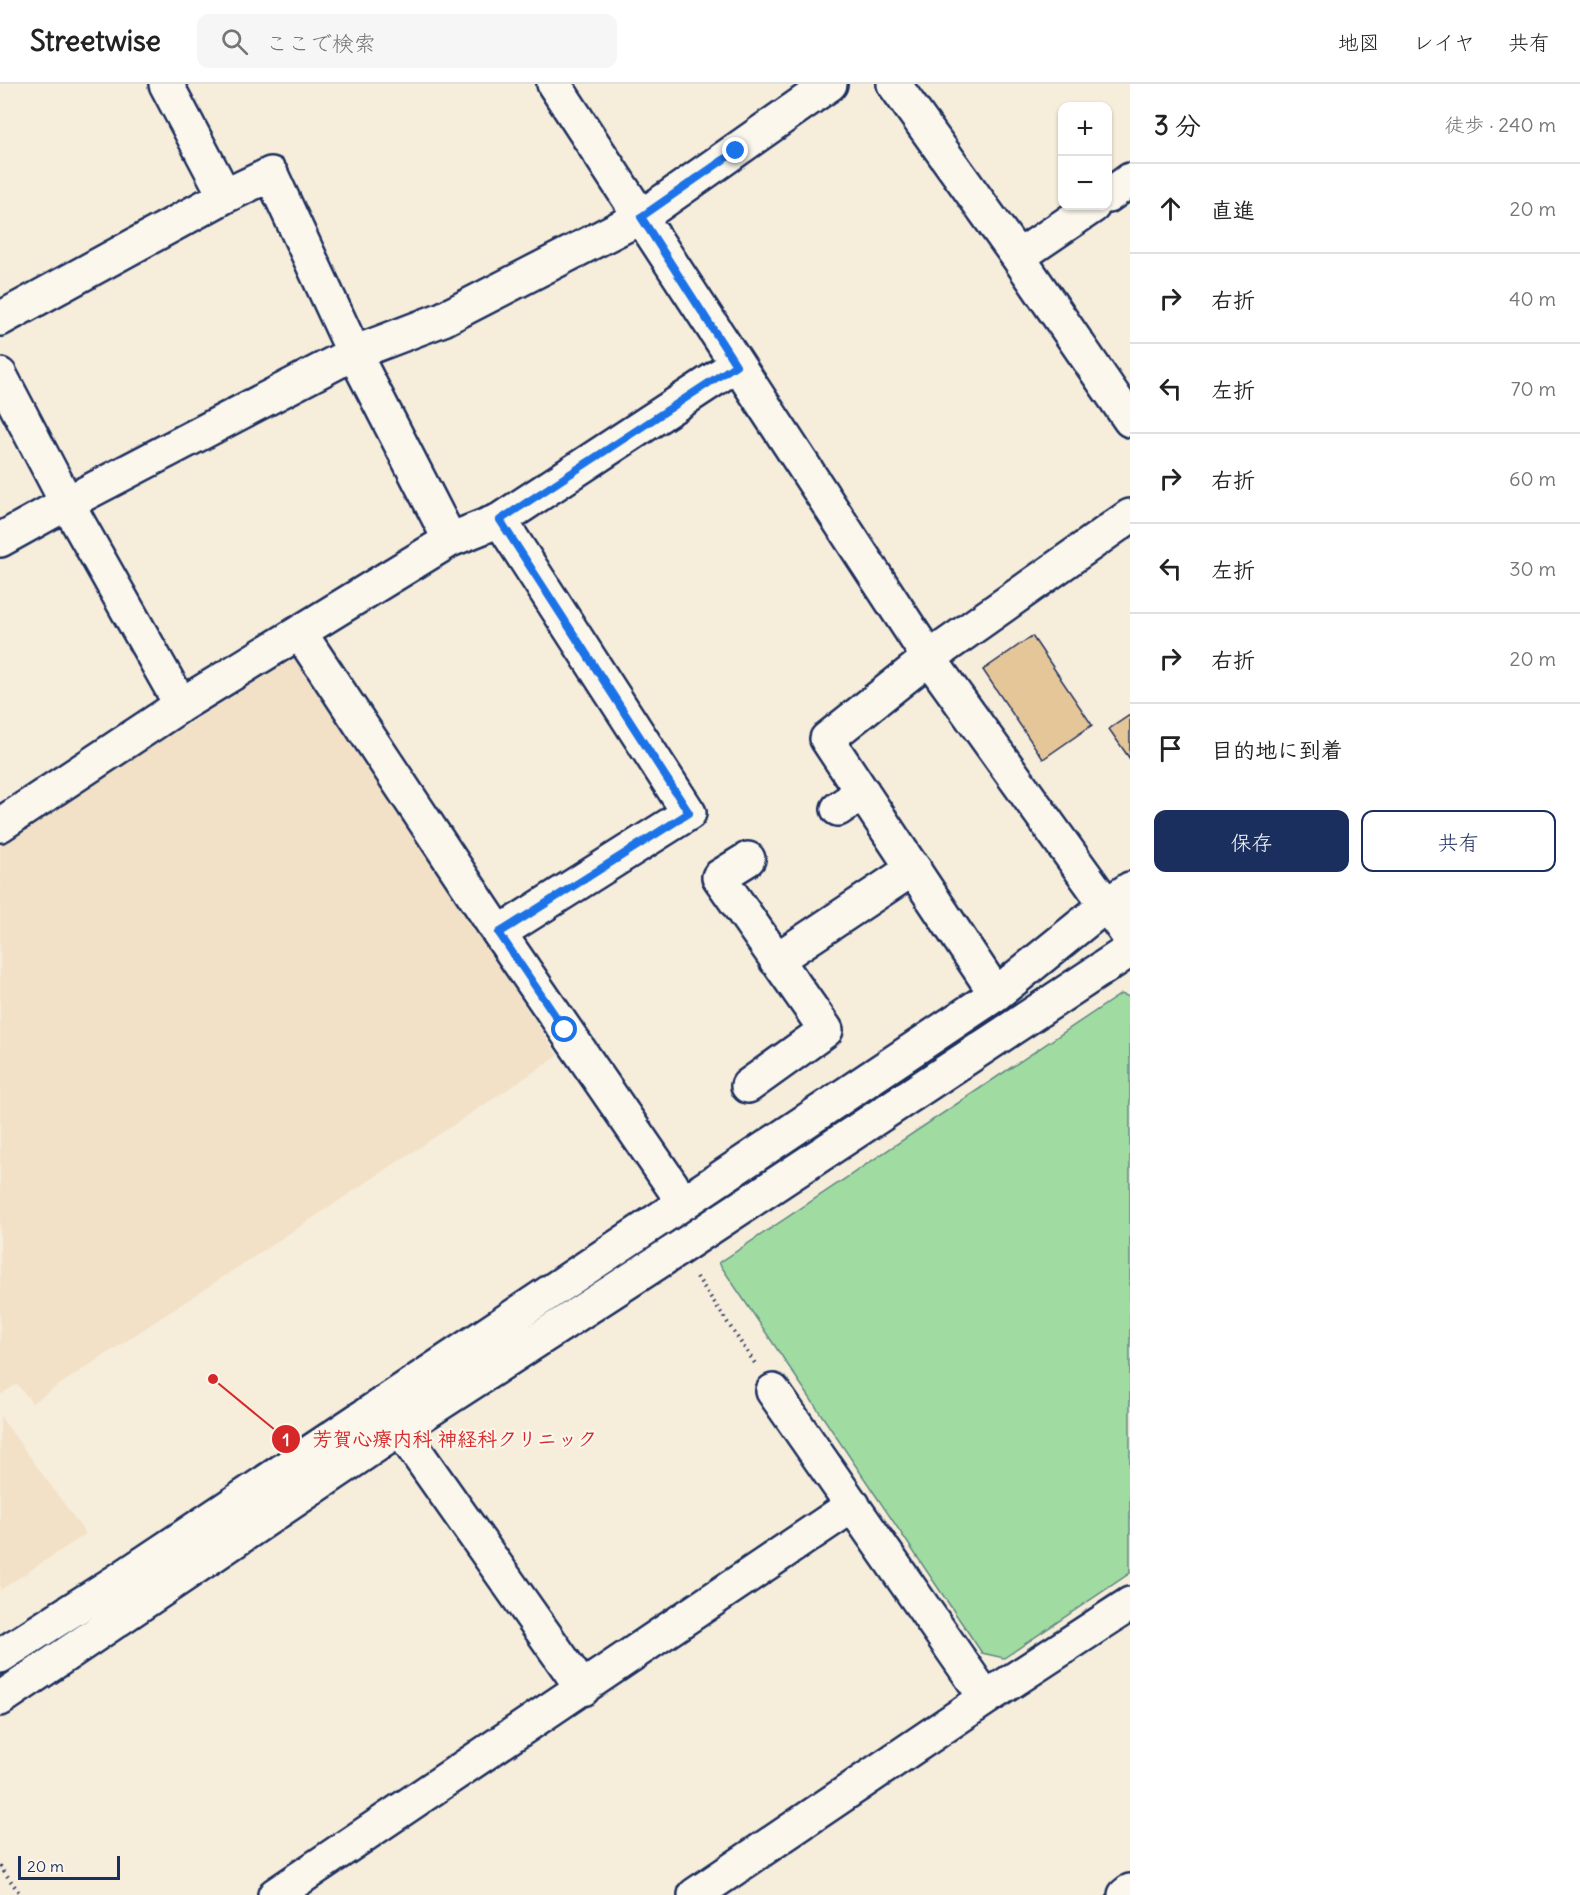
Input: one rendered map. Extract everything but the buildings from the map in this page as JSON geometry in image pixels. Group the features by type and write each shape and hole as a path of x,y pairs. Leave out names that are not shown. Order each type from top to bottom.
{"street":[{"path":"166,84 225,196"},
{"path":"554,84 929,658 1118,897 1130,938"},
{"path":"0,540 67,502 354,353 443,319 641,217 831,84"},
{"path":"894,84 1018,257 1130,420"},
{"path":"0,319 225,196 270,174 354,353 450,540"},
{"path":"1112,193 1130,180"},
{"path":"1018,257 1087,210"},
{"path":"0,825 181,705 450,540 500,520 736,365"},
{"path":"0,375 67,502 181,705"},
{"path":"996,994 914,868 850,800 827,739 929,658 1130,516"},
{"path":"499,933 689,813 500,520"},
{"path":"300,633 499,933 684,1203"},
{"path":"748,859 719,877 826,1030 748,1086"},
{"path":"776,960 914,868"},
{"path":"0,1656 129,1574 996,994 1118,897"},
{"path":"0,1699 400,1429 1130,950"},
{"path":"774,1391 986,1698"},
{"path":"400,1429 583,1689"},
{"path":"275,1895 309,1886 583,1689 854,1505"},
{"path":"695,1895 986,1698 1130,1604"},
{"path":"1125,1895 1130,1891"}],"path":[{"path":"678,1248 774,1391"},
{"path":"0,1866 21,1895"}],"shaded area":[{"path":"295,657 558,1056 32,1403 17,1384 0,1395 0,843"},
{"path":"0,1416 86,1534 0,1590"}],"green space":[{"path":"1121,994 1130,997 1130,1573 1004,1658 982,1653 719,1263"}],"place":[{"name":"芳賀心療内科 神経科クリニック","path":"213,1379"}],"route":[{"path":"565,1030 499,933 689,813 500,520 736,365 641,217 736,151"}]}
